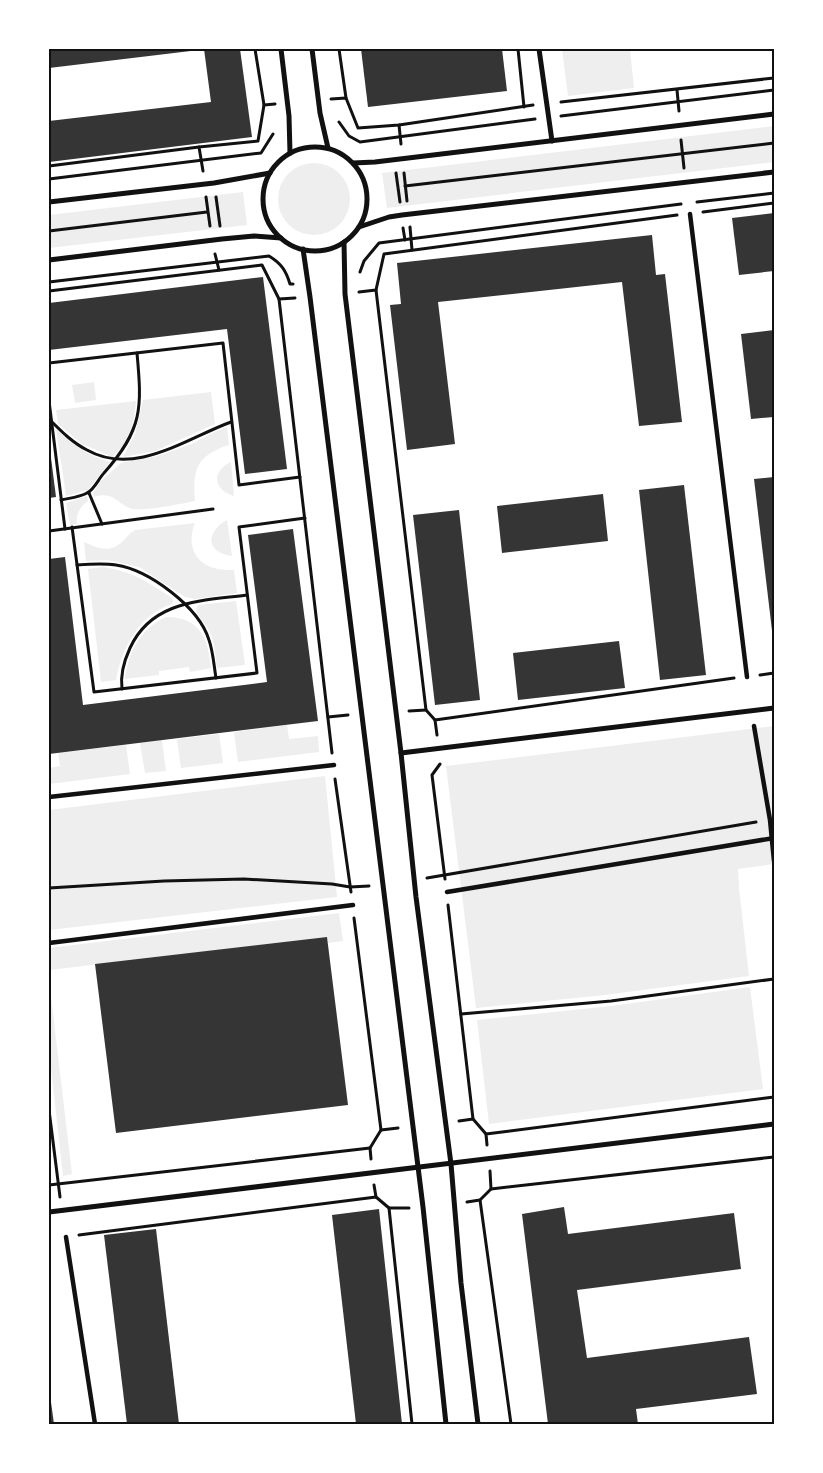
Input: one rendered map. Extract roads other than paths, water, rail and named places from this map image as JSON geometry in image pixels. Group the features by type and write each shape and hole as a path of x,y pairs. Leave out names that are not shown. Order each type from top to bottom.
{"street":[{"path":"281,49 288,103 290,153"},
{"path":"312,49 320,113 328,148"},
{"path":"539,49 552,141"},
{"path":"354,163 394,160 774,114"},
{"path":"308,147 328,148 342,154 354,163 363,178 367,194 366,211 359,227 344,242 331,248 303,249 281,238 272,227 266,214 263,200 265,187 270,173 278,162 290,153 308,147"},
{"path":"359,227 388,217 402,215 774,172"},
{"path":"49,202 214,183 270,173"},
{"path":"690,214 748,677"},
{"path":"49,260 222,239 254,236 281,238"},
{"path":"344,242 345,294 401,754 416,897 451,1164 461,1283 478,1424"},
{"path":"303,249 423,1207 446,1424"},
{"path":"401,754 774,708"},
{"path":"754,726 773,839 774,861"},
{"path":"49,797 334,765"},
{"path":"446,892 773,839"},
{"path":"49,943 353,905"},
{"path":"49,1212 774,1124"},
{"path":"66,1237 95,1424"}]}
